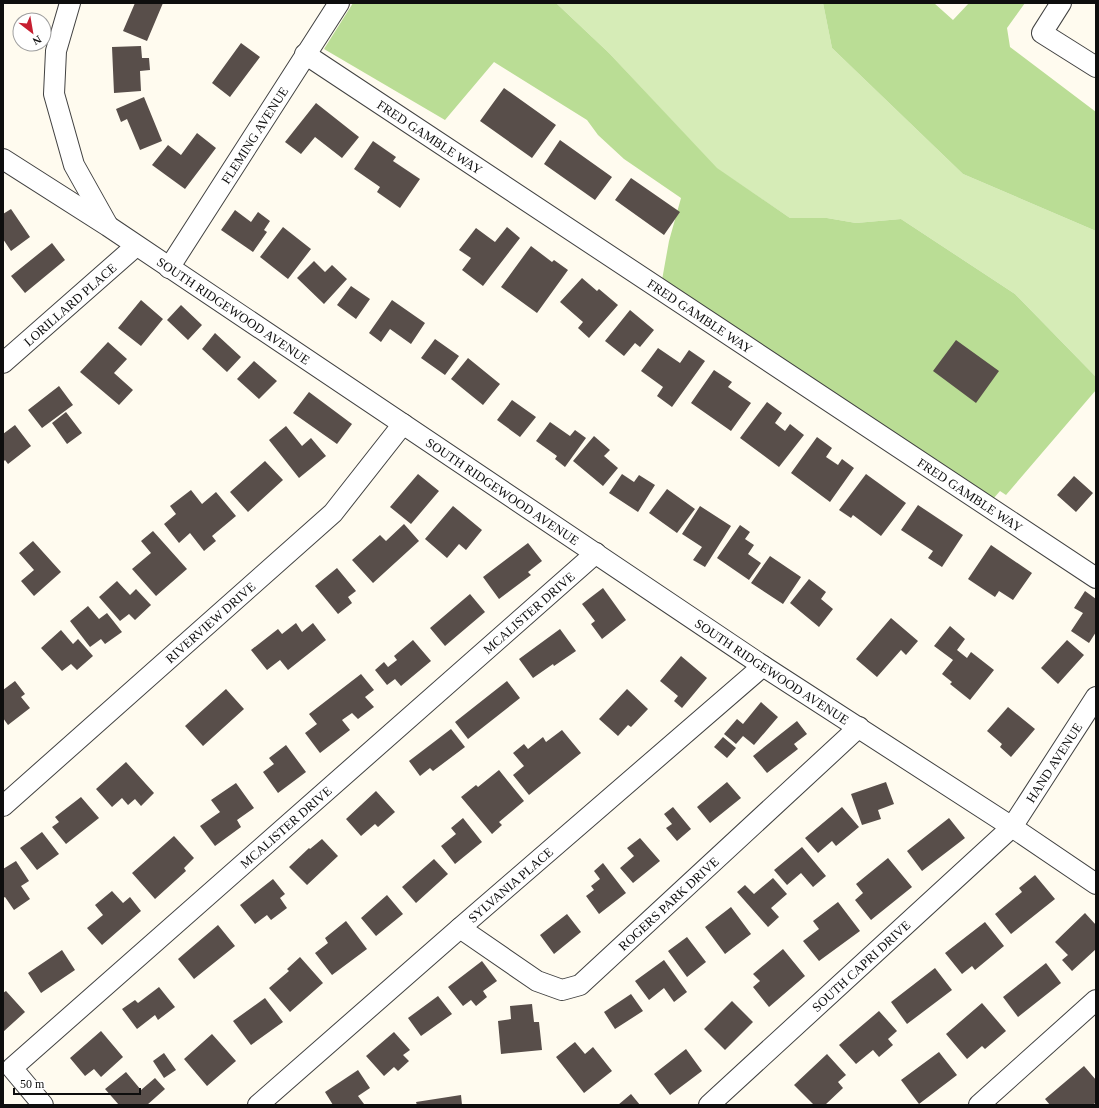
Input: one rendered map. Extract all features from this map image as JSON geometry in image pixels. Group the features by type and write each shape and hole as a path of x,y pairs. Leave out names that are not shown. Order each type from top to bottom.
{"street":[{"name":"SOUTH RIDGEWOOD AVENUE","path":"70,3 56,51 54,94 74,165 108,226 763,666 1012,827 1096,884"},
{"name":"FLEMING AVENUE","path":"169,268 339,3"},
{"path":"1061,3 1042,33 1096,68"},
{"name":"FRED GAMBLE WAY","path":"305,54 1096,578"},
{"path":"3,159 108,226"},
{"name":"LORILLARD PLACE","path":"3,363 136,246"},
{"name":"RIVERVIEW DRIVE","path":"3,806 333,513 403,424"},
{"name":"MCALISTER DRIVE","path":"43,1105 12,1068 596,553"},
{"name":"SYLVANIA PLACE","path":"258,1105 763,666"},
{"name":"HAND AVENUE","path":"1012,827 1096,698"},
{"name":"ROGERS PARK DRIVE","path":"460,928 537,982 562,990 580,985 858,727"},
{"name":"SOUTH CAPRI DRIVE","path":"709,1105 1012,827"},
{"path":"979,1105 1096,1000"}],"green space":[{"path":"353,3 556,3 609,53 717,168 790,218 827,218 856,223 901,219 1015,294 1096,377 1096,390 1006,495 1000,491 993,499 662,280 669,241 681,198 624,159 598,135 587,120 494,62 445,120 324,49"},
{"path":"556,3 823,3 832,48 963,174 1096,231 1096,377 1015,294 901,219 856,223 827,218 790,218 716,168 609,53"},
{"path":"823,3 934,3 953,20 969,3 1025,3 1007,28 1010,47 1096,112 1096,231 963,174 832,48"}],"building":[{"path":"135,3 163,3 147,41 123,31"},
{"path":"241,43 260,57 230,97 212,83"},
{"path":"141,46 142,58 149,58 150,70 140,71 141,91 114,93 112,47"},
{"path":"504,88 556,125 532,158 480,121"},
{"path":"144,97 162,141 140,150 127,119 121,122 116,109"},
{"path":"316,103 359,137 342,158 315,137 301,154 285,142"},
{"path":"197,133 216,148 185,189 152,165 168,145 181,155"},
{"path":"560,140 612,177 595,200 544,164"},
{"path":"373,141 396,157 393,161 420,179 400,208 377,192 380,187 354,169"},
{"path":"631,178 680,212 664,235 615,200"},
{"path":"11,209 30,237 11,251 3,239 3,214"},
{"path":"235,210 251,222 258,212 270,221 264,230 267,232 253,252 221,230"},
{"path":"283,227 311,249 288,279 260,257"},
{"path":"507,227 520,238 483,286 462,270 471,258 459,250 476,228 495,242"},
{"path":"52,243 65,260 25,293 11,276"},
{"path":"531,246 552,262 554,260 568,270 537,313 501,287"},
{"path":"314,261 325,272 332,265 347,279 324,304 297,278"},
{"path":"582,278 597,291 599,289 618,305 589,338 578,328 583,322 560,302"},
{"path":"351,286 370,299 356,319 337,305"},
{"path":"141,300 163,319 141,346 118,328"},
{"path":"392,300 425,323 411,344 390,329 381,342 369,333"},
{"path":"181,305 202,325 188,340 167,320"},
{"path":"630,310 654,330 640,347 635,343 624,356 605,341"},
{"path":"215,333 241,357 227,372 202,349"},
{"path":"435,339 459,356 445,375 421,358"},
{"path":"956,340 999,371 976,403 933,371"},
{"path":"108,342 127,359 114,373 133,390 119,405 80,372"},
{"path":"658,348 680,363 689,350 705,361 672,407 657,396 663,387 641,371"},
{"path":"468,358 500,384 483,405 451,379"},
{"path":"254,361 277,381 259,399 237,379"},
{"path":"714,370 732,382 728,387 751,403 731,431 691,403"},
{"path":"59,386 73,405 42,428 28,410"},
{"path":"309,392 352,424 337,444 293,413"},
{"path":"512,400 536,417 520,437 497,420"},
{"path":"767,402 782,413 775,423 785,431 790,424 804,435 779,467 740,438"},
{"path":"66,412 82,433 67,444 52,423"},
{"path":"550,422 570,436 575,430 586,438 565,467 555,459 557,456 536,441"},
{"path":"15,425 31,446 8,464 5,460 3,462 3,434"},
{"path":"286,426 302,446 311,438 326,456 299,478 269,440"},
{"path":"594,436 610,450 604,456 618,468 603,486 573,461"},
{"path":"817,437 832,448 826,457 838,465 842,459 854,468 830,502 791,473"},
{"path":"265,461 283,480 248,512 230,492"},
{"path":"418,474 439,491 411,524 390,507"},
{"path":"622,474 634,482 639,475 655,485 638,512 609,493"},
{"path":"866,474 906,503 881,536 853,515 851,518 839,510"},
{"path":"1074,476 1093,493 1076,512 1057,495"},
{"path":"667,489 695,509 677,533 649,513"},
{"path":"191,490 202,504 216,492 236,516 212,536 216,541 204,551 190,533 179,543 164,524 176,514 170,506"},
{"path":"918,505 963,535 942,567 928,558 933,551 901,530"},
{"path":"453,506 482,530 466,550 459,544 447,558 425,539"},
{"path":"700,506 731,526 705,567 693,560 702,547 682,534"},
{"path":"404,524 419,541 373,583 352,560 380,535 386,541"},
{"path":"740,525 750,532 745,539 754,545 748,554 761,563 749,580 717,558"},
{"path":"153,531 187,569 156,596 132,569 151,553 141,541"},
{"path":"33,541 61,572 34,596 21,581 34,570 19,553"},
{"path":"528,543 542,561 528,572 531,575 499,599 483,577"},
{"path":"991,545 1032,573 1013,600 999,591 995,597 968,579"},
{"path":"770,556 801,577 783,604 751,583"},
{"path":"337,568 356,591 348,597 352,603 338,614 315,586"},
{"path":"809,579 826,592 821,599 833,609 819,627 790,603"},
{"path":"117,581 130,595 136,589 151,605 135,620 129,614 120,621 99,597"},
{"path":"603,588 626,620 602,639 591,624 595,621 582,604"},
{"path":"1085,591 1096,599 1096,632 1089,643 1071,631 1083,613 1074,608"},
{"path":"470,594 485,612 445,646 430,628"},
{"path":"88,606 99,619 107,613 122,632 105,644 101,639 90,647 70,621"},
{"path":"891,618 918,641 906,655 901,650 877,677 856,659"},
{"path":"296,623 302,632 313,623 326,640 288,670 280,660 267,670 251,650 278,629 282,634"},
{"path":"950,626 965,639 957,650 967,658 971,652 994,670 970,700 950,684 952,682 942,674 953,660 934,646"},
{"path":"560,629 576,651 554,666 553,664 533,678 519,659"},
{"path":"61,630 73,644 78,639 93,656 77,670 71,664 62,671 41,648"},
{"path":"413,640 431,661 401,686 395,679 387,685 375,670 384,662 388,667 397,660 394,656"},
{"path":"1067,640 1084,655 1058,684 1041,668"},
{"path":"681,656 707,678 682,708 674,701 678,696 660,681"},
{"path":"361,674 374,690 365,697 374,707 358,719 352,713 342,720 350,730 320,753 305,733 317,724 309,714"},
{"path":"15,681 25,694 21,697 30,708 8,725 3,718 3,690"},
{"path":"507,681 520,698 468,739 455,722"},
{"path":"226,689 244,709 203,746 185,726"},
{"path":"627,689 648,709 631,727 628,725 618,736 599,719"},
{"path":"761,702 778,717 754,745 743,736 736,744 724,734 737,719 743,724"},
{"path":"1008,707 1035,729 1011,757 1000,747 1002,744 987,731"},
{"path":"797,721 807,734 794,744 798,749 767,773 753,756"},
{"path":"451,729 465,747 433,771 430,768 420,776 409,761"},
{"path":"562,730 581,753 529,795 513,775 524,766 513,753 524,744 528,749 543,737 546,742"},
{"path":"723,737 736,748 727,758 714,747"},
{"path":"286,745 306,772 278,793 263,772 274,764 269,758"},
{"path":"126,762 154,793 141,806 135,799 128,805 122,798 112,807 96,789"},
{"path":"499,770 524,801 499,822 502,825 492,834 461,797 476,785 478,787"},
{"path":"727,782 741,798 710,823 697,807"},
{"path":"886,782 894,804 878,810 881,819 862,825 851,794"},
{"path":"236,783 254,808 237,820 241,827 215,846 200,826 220,812 211,800"},
{"path":"376,791 395,812 378,827 375,824 361,836 346,819"},
{"path":"81,797 99,818 66,844 52,827 59,822 55,817"},
{"path":"673,807 691,829 677,841 666,828 672,824 664,814"},
{"path":"842,807 859,827 836,846 832,841 818,853 805,838"},
{"path":"463,818 482,842 455,864 441,846 456,834 451,828"},
{"path":"949,818 965,838 922,871 907,851"},
{"path":"42,832 59,854 37,870 20,848"},
{"path":"174,836 194,858 184,868 186,871 155,899 132,873"},
{"path":"640,838 660,861 633,883 620,868 634,856 627,848"},
{"path":"322,839 338,856 307,885 289,867 309,848 310,849"},
{"path":"802,847 826,876 813,887 801,873 787,885 774,870"},
{"path":"888,858 912,887 871,920 855,900 863,893 856,884"},
{"path":"434,859 448,874 416,903 402,887"},
{"path":"16,861 29,881 21,886 30,899 14,910 5,897 3,898 3,869"},
{"path":"603,863 626,893 599,914 586,896 594,890 591,886 600,879 594,871"},
{"path":"1035,875 1055,899 1011,934 995,914 1022,892 1019,888"},
{"path":"773,878 787,894 771,908 779,917 768,927 737,892 745,885 754,894"},
{"path":"273,879 285,894 280,898 287,908 271,920 267,915 255,924 240,905"},
{"path":"112,891 123,903 130,897 141,911 102,945 87,928 103,915 95,905"},
{"path":"387,895 403,914 376,936 361,918"},
{"path":"838,902 860,931 819,961 803,941 819,929 813,921"},
{"path":"731,907 751,934 725,954 705,927"},
{"path":"1085,913 1096,925 1096,949 1072,971 1062,960 1068,955 1055,942"},
{"path":"567,914 581,932 554,954 540,935"},
{"path":"346,921 367,949 332,975 315,953 328,943 325,938"},
{"path":"985,922 1004,946 975,970 972,966 962,974 945,953"},
{"path":"218,925 235,946 194,979 178,959"},
{"path":"687,937 706,962 687,977 668,951"},
{"path":"783,949 805,976 769,1007 753,987 760,981 753,974"},
{"path":"62,950 75,970 41,993 28,973"},
{"path":"300,957 323,983 290,1012 269,988 289,971 287,969"},
{"path":"664,960 687,992 674,1002 664,988 649,1000 635,981"},
{"path":"482,961 497,981 483,991 487,997 476,1006 471,1000 463,1006 448,987"},
{"path":"1046,963 1061,983 1018,1017 1003,997"},
{"path":"935,968 952,990 907,1024 891,1002"},
{"path":"159,987 175,1007 158,1020 155,1015 137,1029 122,1009 135,1000 138,1003"},
{"path":"6,991 25,1012 3,1032 3,993"},
{"path":"631,994 643,1011 615,1029 604,1012"},
{"path":"438,996 452,1014 421,1036 408,1018"},
{"path":"265,998 283,1022 251,1045 233,1021"},
{"path":"732,1001 753,1022 725,1050 704,1029"},
{"path":"982,1003 1006,1031 985,1049 982,1046 967,1059 946,1034"},
{"path":"532,1004 534,1022 539,1022 542,1050 501,1054 498,1021 511,1019 510,1006"},
{"path":"879,1011 897,1031 888,1039 893,1045 879,1057 873,1050 856,1064 839,1045"},
{"path":"101,1031 123,1057 101,1077 94,1069 85,1076 70,1058"},
{"path":"394,1032 410,1050 403,1055 409,1061 398,1071 394,1067 384,1076 366,1056"},
{"path":"212,1034 236,1061 207,1086 184,1059"},
{"path":"575,1042 585,1054 593,1047 612,1071 584,1093 556,1057"},
{"path":"686,1049 702,1071 670,1095 654,1074"},
{"path":"939,1052 957,1075 919,1104 901,1080"},
{"path":"164,1053 176,1070 164,1078 153,1061"},
{"path":"827,1054 846,1075 838,1082 843,1088 825,1105 814,1105 794,1085"},
{"path":"1084,1066 1096,1080 1096,1102 1093,1105 1050,1105 1045,1099"},
{"path":"358,1070 370,1088 358,1096 364,1104 333,1105 325,1092"},
{"path":"126,1072 141,1090 155,1078 165,1089 147,1105 119,1105 105,1089"},
{"path":"631,1094 640,1105 618,1105"},
{"path":"461,1095 462,1105 417,1105 416,1102"}]}
